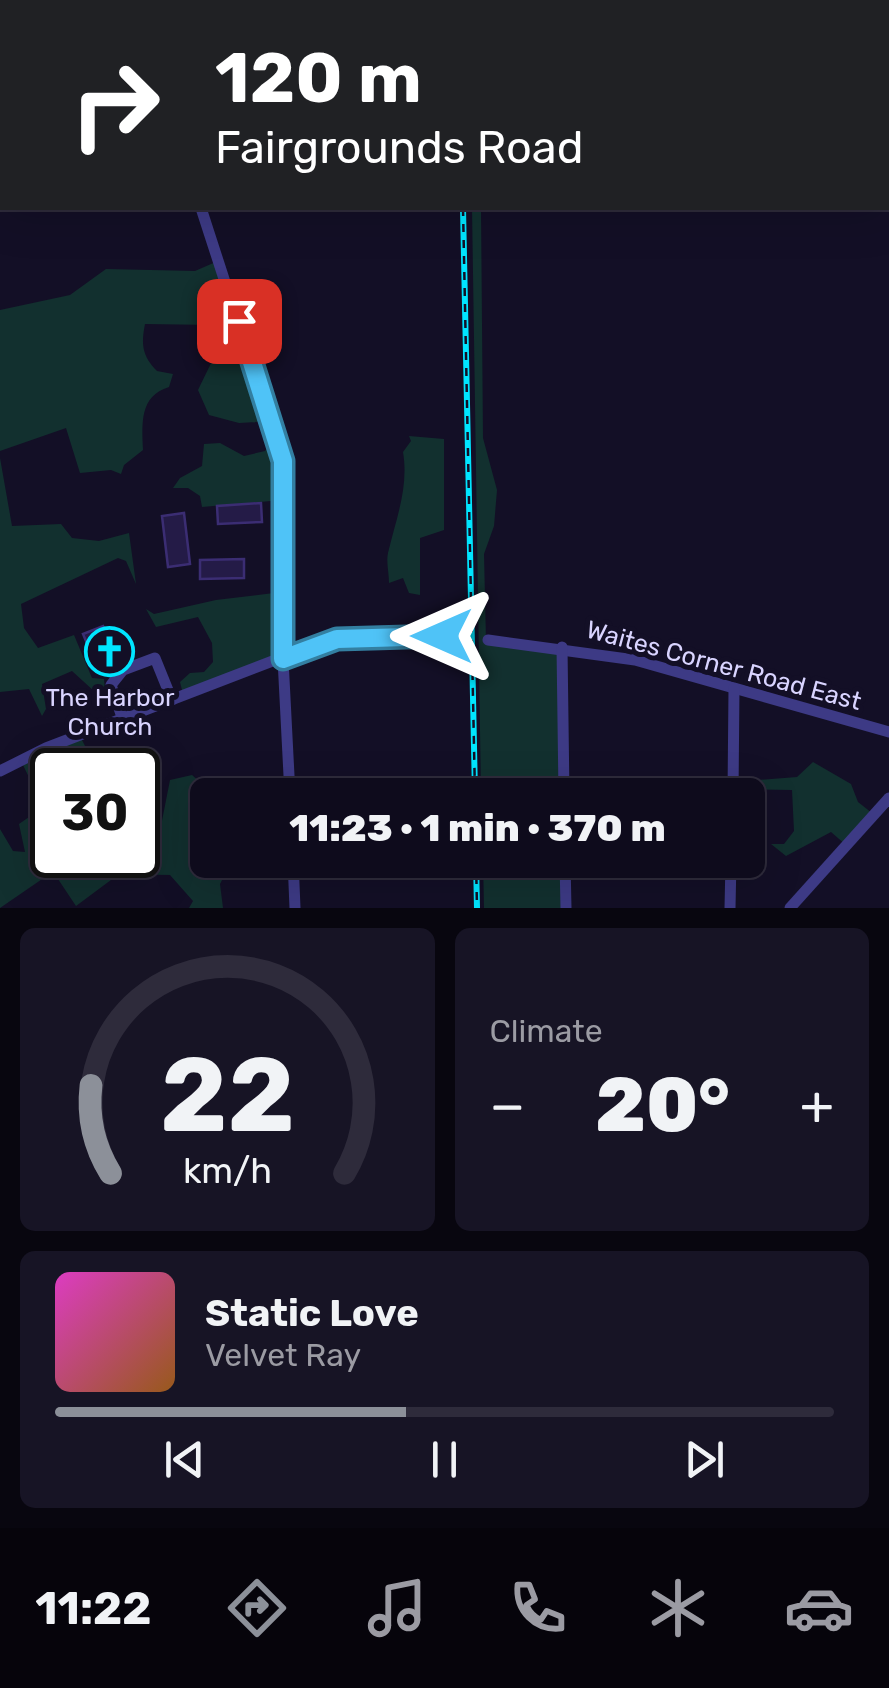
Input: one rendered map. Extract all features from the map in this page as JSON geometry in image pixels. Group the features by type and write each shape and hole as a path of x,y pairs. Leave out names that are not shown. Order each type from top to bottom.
{"street":[{"path":"202,210 283,461 283,659 289,778"},
{"path":"0,770 337,639 442,636"},
{"name":"Waites Corner Road East","path":"488,640 562,647 635,660 889,732"},
{"path":"562,647 564,778"},
{"path":"123,720 110,685 123,670 155,658 172,700"},
{"path":"733,778 734,688"},
{"path":"790,908 889,798"},
{"path":"293,878 294,908"},
{"path":"565,878 566,908"},
{"path":"730,908 731,878"}],"green space":[{"path":"472,210 481,210 483,438 497,490 494,526 484,554 486,641 558,646 563,778 481,778"},
{"path":"218,261 236,315 214,325 145,324 143,344 148,360 157,371 173,374 169,387 147,404 143,450 124,465 121,474 111,470 80,473 66,428 0,451 0,310 70,295 106,269 195,271"},
{"path":"247,348 279,440 282,500 202,507 200,496 188,488 173,488 180,478 202,466 204,444 220,443 244,456 265,451 277,436 272,421 239,423 209,415 198,390 214,357"},
{"path":"409,436 444,439 444,530 420,538 420,595 409,593 403,578 389,583 387,563 403,490 403,452 411,441"},
{"path":"0,458 12,526 61,524 72,538 99,541 129,533 136,584 126,561 118,558 21,604 24,628 38,648 74,635 92,678 104,679 106,702 72,671 42,684 46,709 42,716 29,689 0,692"},
{"path":"282,592 282,653 183,694 180,682 190,673 204,672 213,662 212,643 198,617 156,627 146,609 154,614 216,600"},
{"path":"81,738 86,748 60,748"},
{"path":"813,762 851,784 858,802 872,813 846,845 831,832 786,856 771,844 784,844 794,831 792,790 765,789 765,779 797,777"},
{"path":"192,775 195,778 190,778 190,878 223,878 223,908 189,908 193,901 170,875 160,875 160,831 170,780"},
{"path":"30,816 30,878 44,878 0,908 0,829 13,851 25,852 19,824"},
{"path":"56,878 114,878 76,906"},
{"path":"483,878 564,878 564,908 484,908"}],"building":[{"path":"261,503 262,522 218,524 217,506"},
{"path":"184,513 190,564 168,567 162,516"},
{"path":"244,559 244,578 200,579 200,560"},
{"name":"The Harbor Church","path":"103,626 112,646 125,641 131,656 99,672 83,634"}],"railway":[{"path":"463,210 475,778"},
{"path":"476,878 477,908"}],"place":[{"name":"The Harbor Church","path":"110,651"}],"route":[{"path":"239,321 283,461 283,659 317,644 357,636 442,636"}]}
